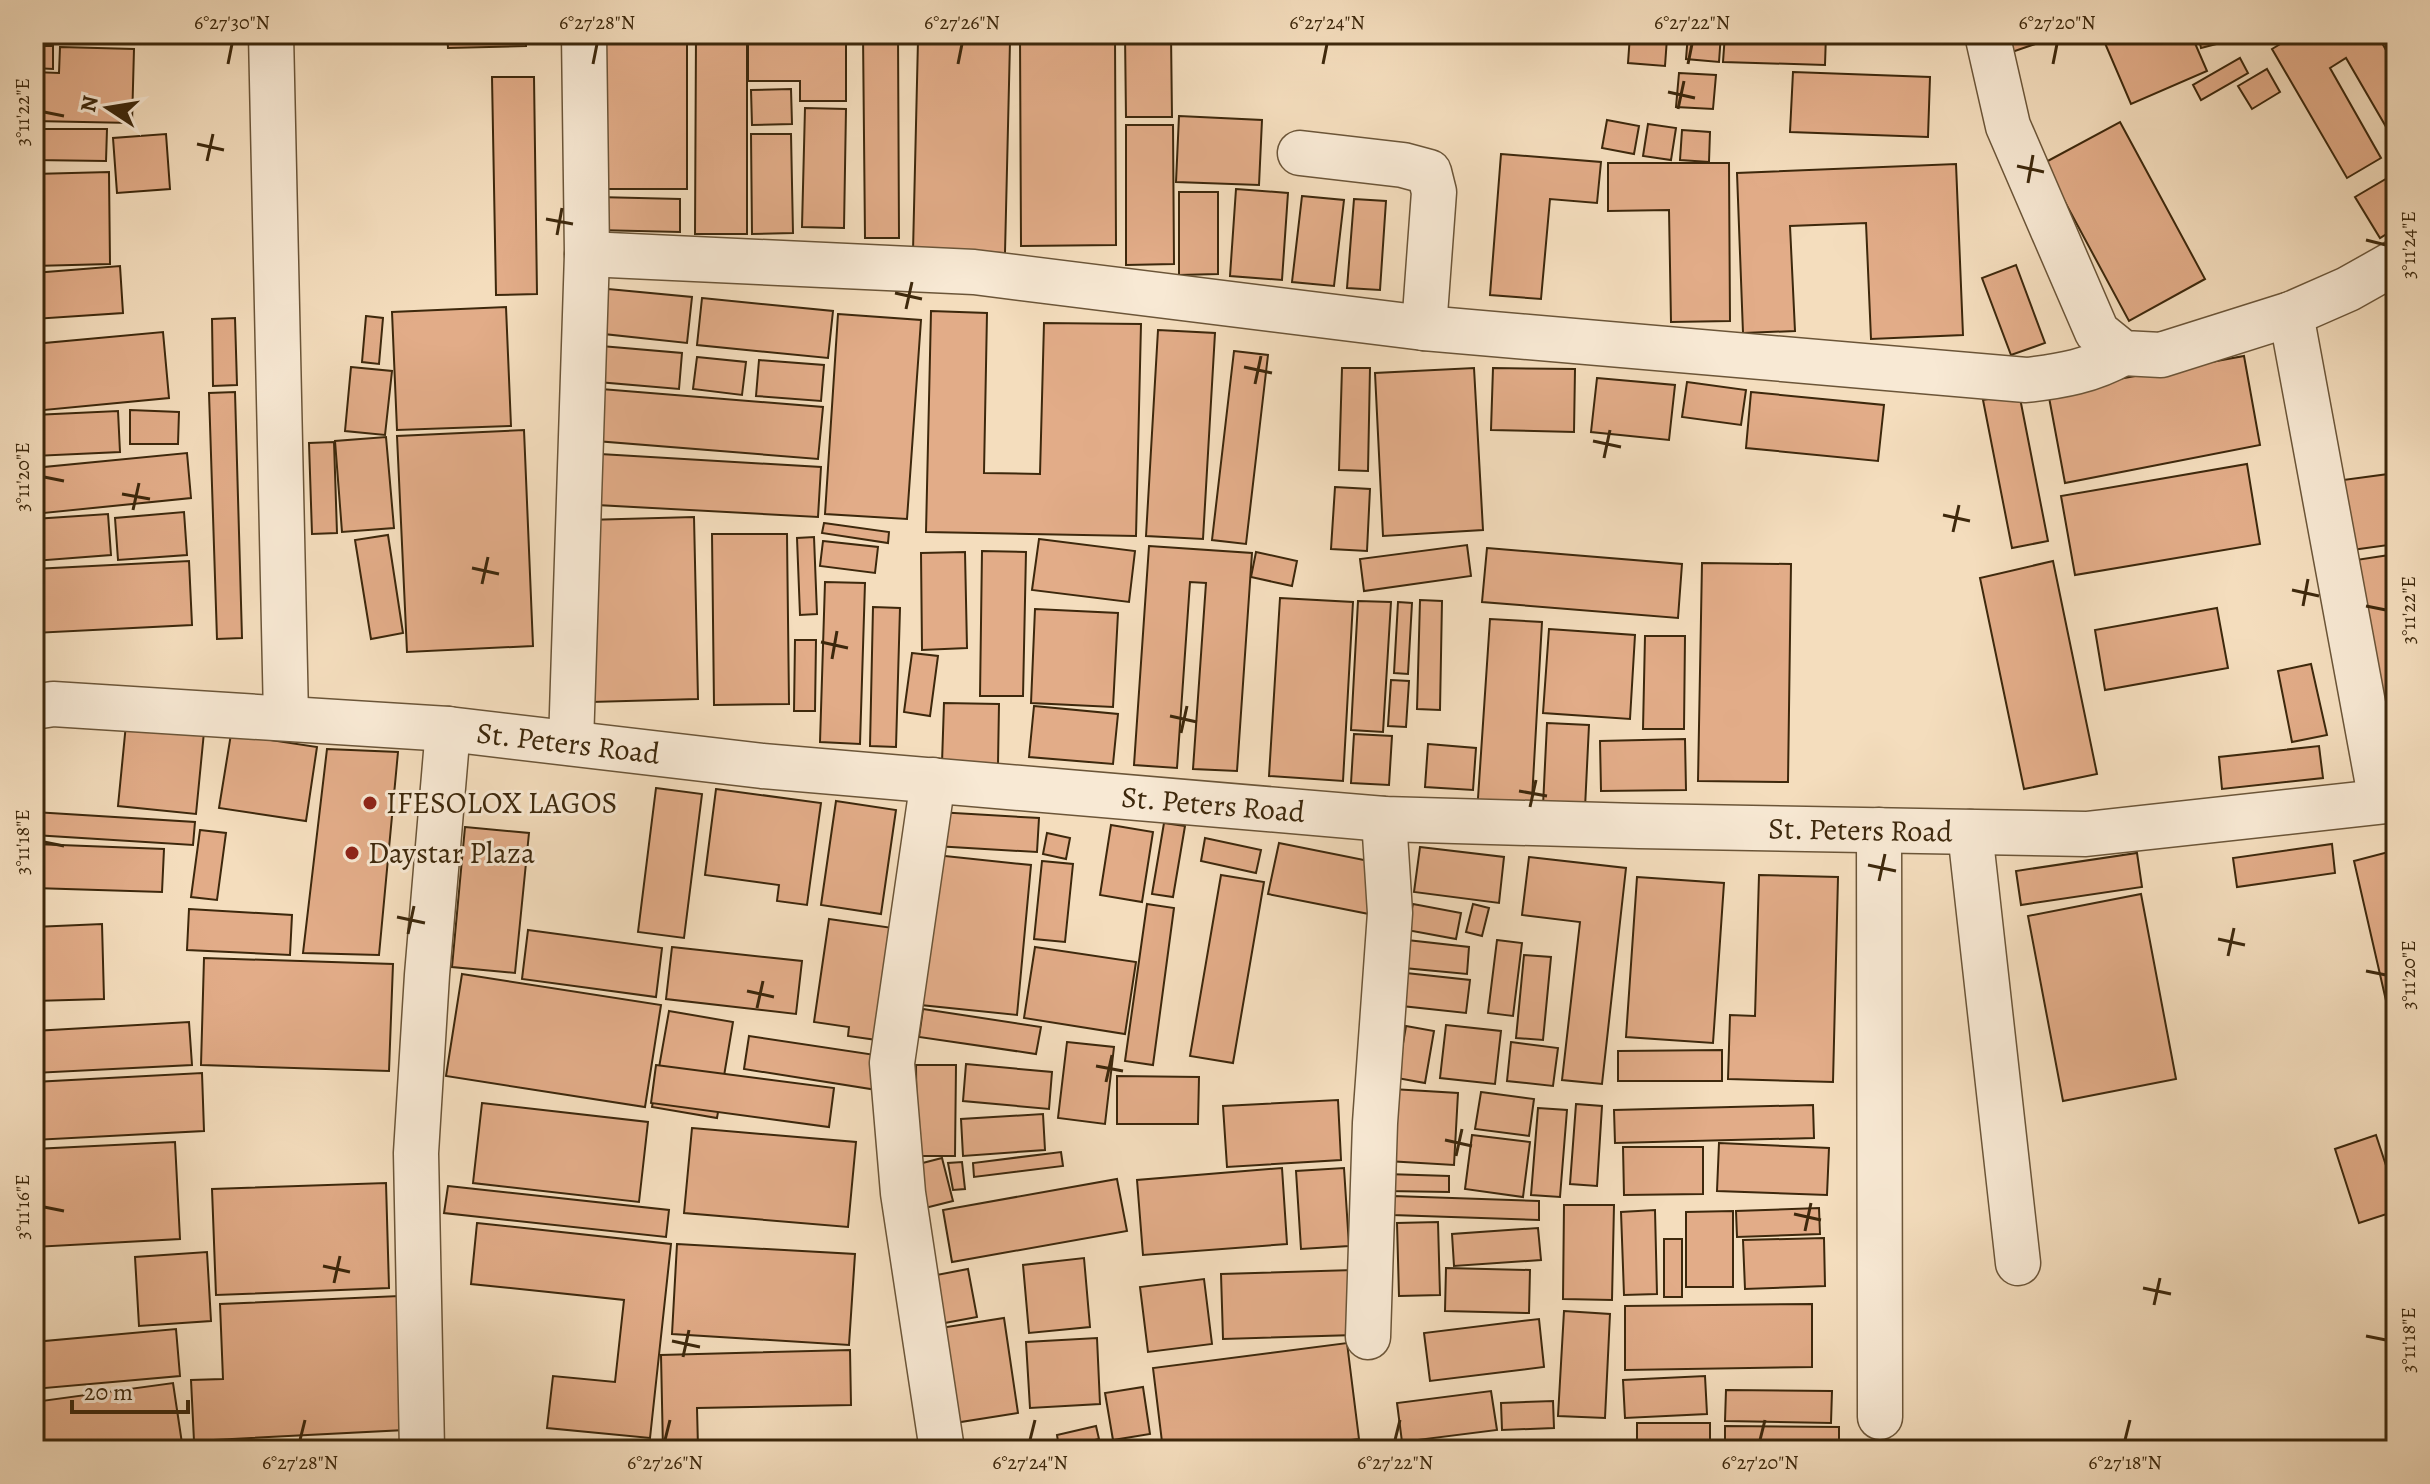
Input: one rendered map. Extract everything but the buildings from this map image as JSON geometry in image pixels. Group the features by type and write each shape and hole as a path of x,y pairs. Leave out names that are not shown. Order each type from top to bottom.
{"street":[{"path":"271,34 286,717"},
{"path":"571,743 587,254 584,34"},
{"path":"1987,34 2008,126 2097,332 2123,353"},
{"path":"1300,153 1403,165 1429,172 1434,192 1424,328"},
{"path":"587,254 974,272 1424,328 2026,380 2076,373 2097,367 2123,353 2161,355 2291,314 2348,289 2396,262"},
{"path":"2291,314 2388,801"},
{"name":"St. Peters Road","path":"34,707 53,704 448,729 762,766 1384,819 2086,834 2388,801"},
{"path":"422,1450 416,1153 427,975 448,729"},
{"path":"933,780 892,1063 903,1193 942,1450"},
{"path":"1368,1337 1375,1123 1390,913 1384,819"},
{"path":"1879,830 1880,1417"},
{"path":"1970,832 2018,1263"}],"place":[{"name":"IFESOLOX LAGOS","path":"370,803"},
{"name":"Daystar Plaza","path":"352,853"}]}
